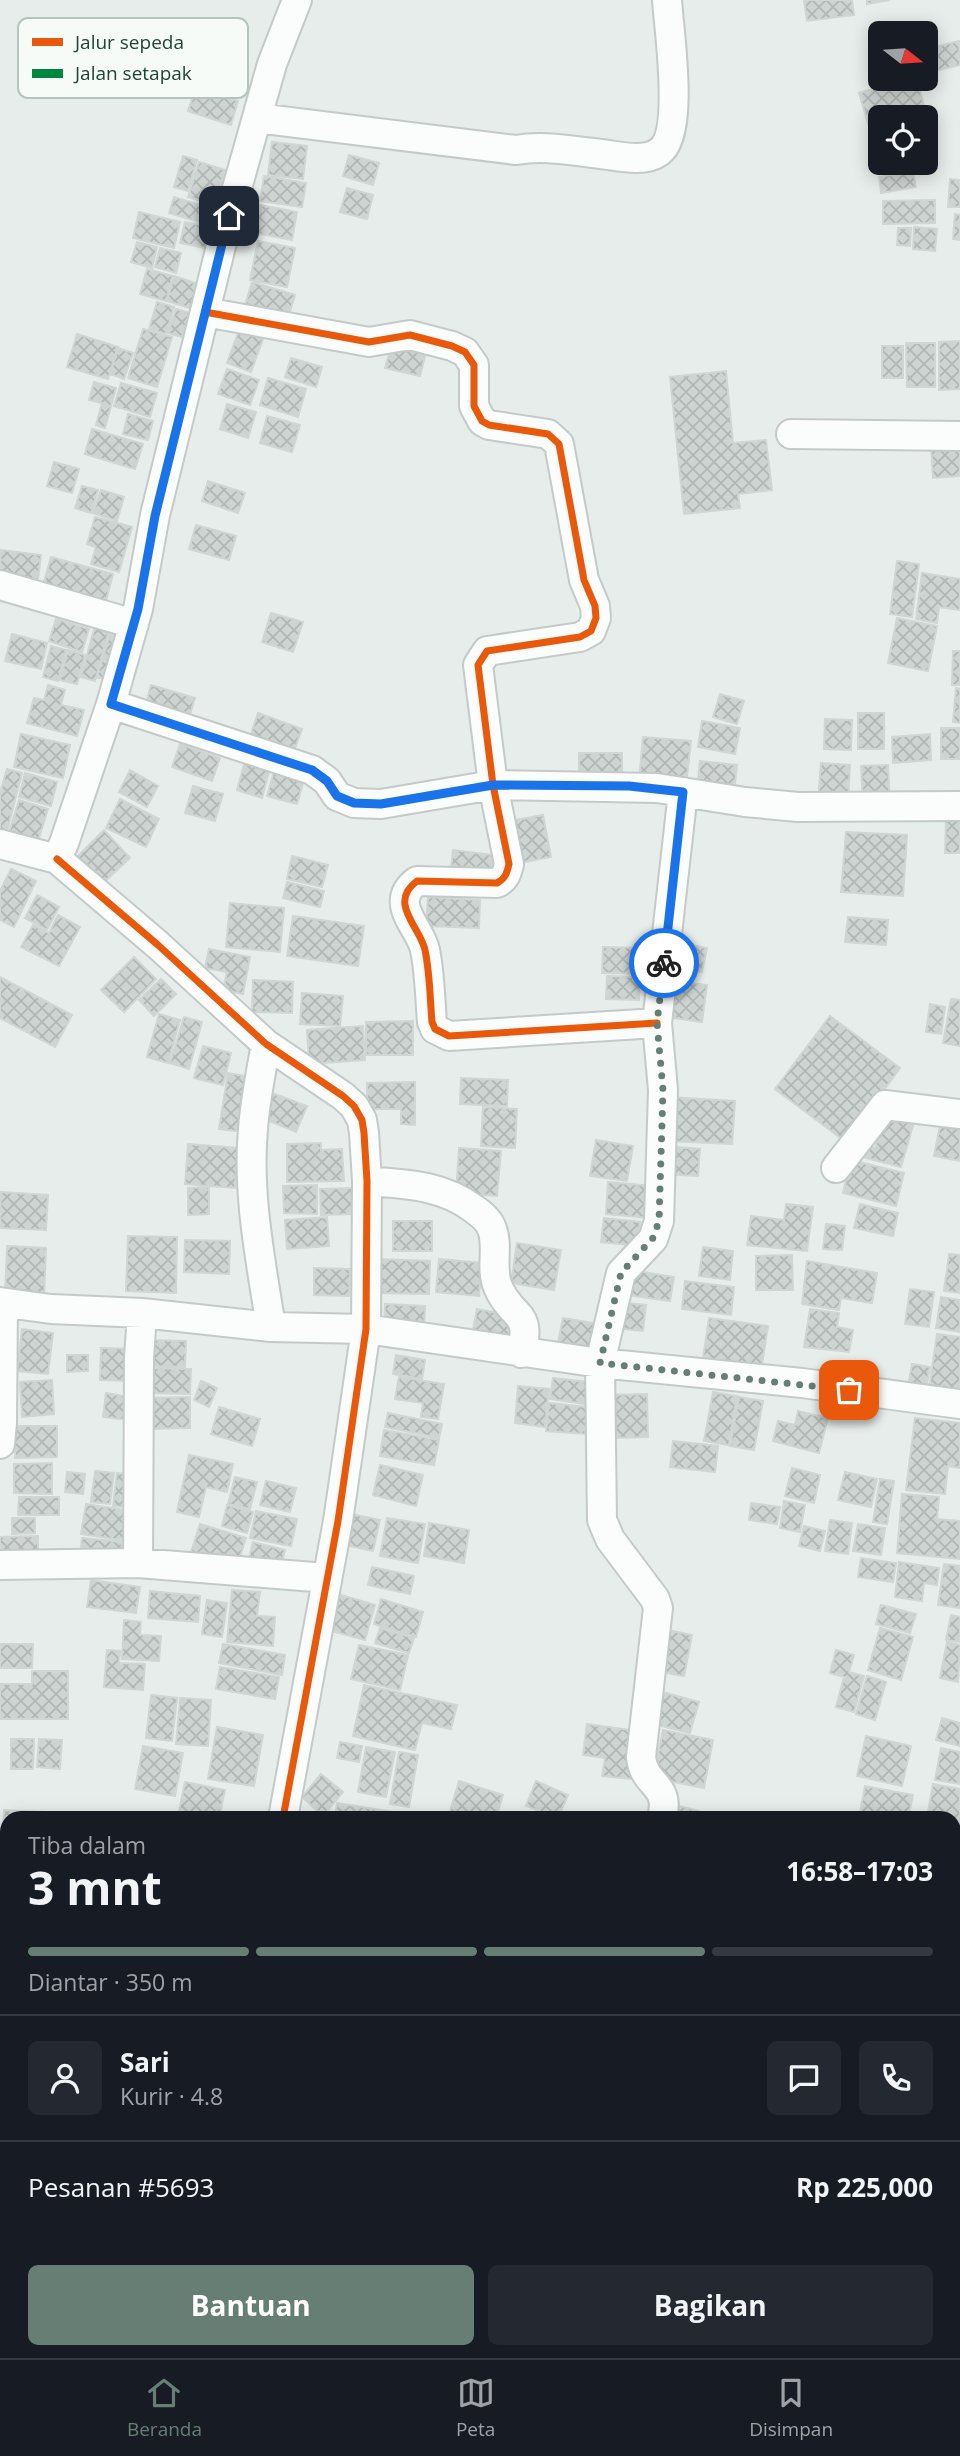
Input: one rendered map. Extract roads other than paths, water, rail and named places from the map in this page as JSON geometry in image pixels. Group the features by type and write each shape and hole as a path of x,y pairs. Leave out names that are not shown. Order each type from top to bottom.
{"street":[{"path":"57,859 111,704 134,624 155,516 223,237 272,64 297,0"},
{"path":"257,118 516,150 535,146 640,158 659,152 671,137 674,108 667,0"},
{"path":"205,312 369,342 410,335 452,346 465,352 474,365 474,406 482,421 489,425 548,434 559,444 584,580 596,606 596,618 591,631 580,637 487,651 481,657 478,665 493,785 509,864 504,878 497,883 417,881 405,898 410,922 425,947 432,1022 435,1029 442,1034 456,1036 657,1023"},
{"path":"791,434 960,436"},
{"path":"0,584 134,624"},
{"path":"111,704 312,770 327,781 337,796 347,802 381,804 493,785 629,786 798,807 960,806"},
{"path":"663,1811 662,1794 645,1775 641,1757 658,1608 655,1599 610,1539 602,1520 600,1363 621,1273 653,1238 659,1221 663,1090 657,1023 683,792"},
{"path":"0,844 57,859 158,945 266,1044 343,1096 354,1106 362,1120 367,1181 366,1329 338,1521 284,1811"},
{"path":"266,1044 253,1129 252,1188 271,1326"},
{"path":"836,1168 886,1105 960,1114"},
{"path":"367,1181 442,1191 456,1197 485,1217 492,1226 495,1240 495,1277 499,1289 525,1323 526,1335 521,1353"},
{"path":"0,1444 2,1302 51,1310 142,1314 271,1326 366,1329 600,1363 802,1383 960,1404"},
{"path":"138,1563 139,1358 142,1314"},
{"path":"0,1565 138,1563 327,1578"}]}
